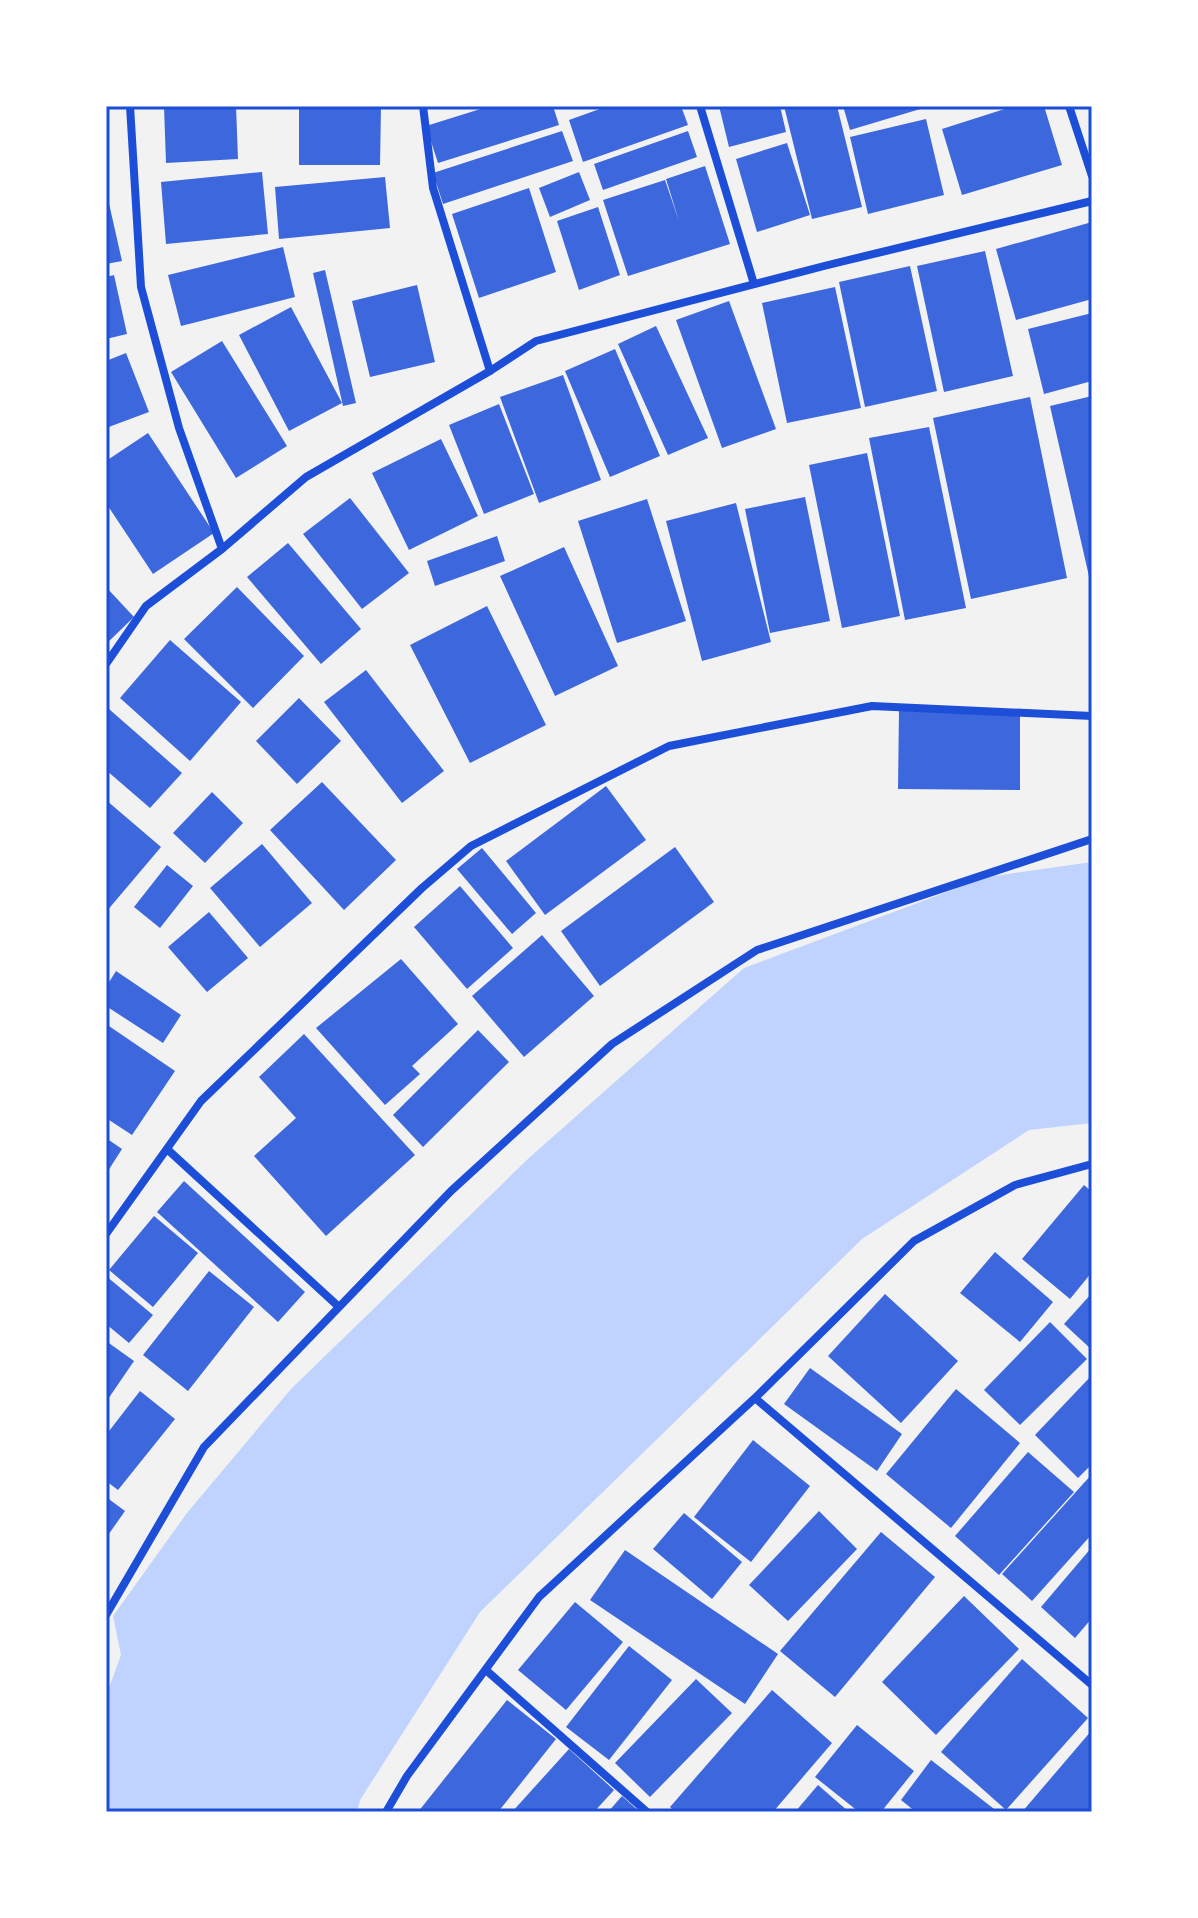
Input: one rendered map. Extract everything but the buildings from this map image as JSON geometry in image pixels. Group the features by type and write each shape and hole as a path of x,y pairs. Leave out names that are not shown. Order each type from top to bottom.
{"street":[{"path":"130,106 141,287 179,428 222,549"},
{"path":"423,106 433,188 490,371"},
{"path":"700,106 754,284"},
{"path":"1069,106 1092,176"},
{"path":"106,664 146,606 222,549 306,477 490,371 536,341 1092,201"},
{"path":"106,1234 201,1101 422,888 471,846 669,746 872,706 1092,716"},
{"path":"106,1615 204,1447 451,1191 612,1044 757,950 1092,839"},
{"path":"167,1149 339,1307"},
{"path":"386,1812 407,1776 539,1597 755,1398 914,1241 1015,1185 1092,1164"},
{"path":"755,1398 1092,1685"},
{"path":"487,1671 647,1812"}],"water":[{"path":"1092,862 1092,1123 1029,1130 862,1239 480,1612 360,1800 357,1812 106,1812 106,1696 121,1655 113,1616 187,1513 291,1389 530,1157 744,968 987,877"}]}
